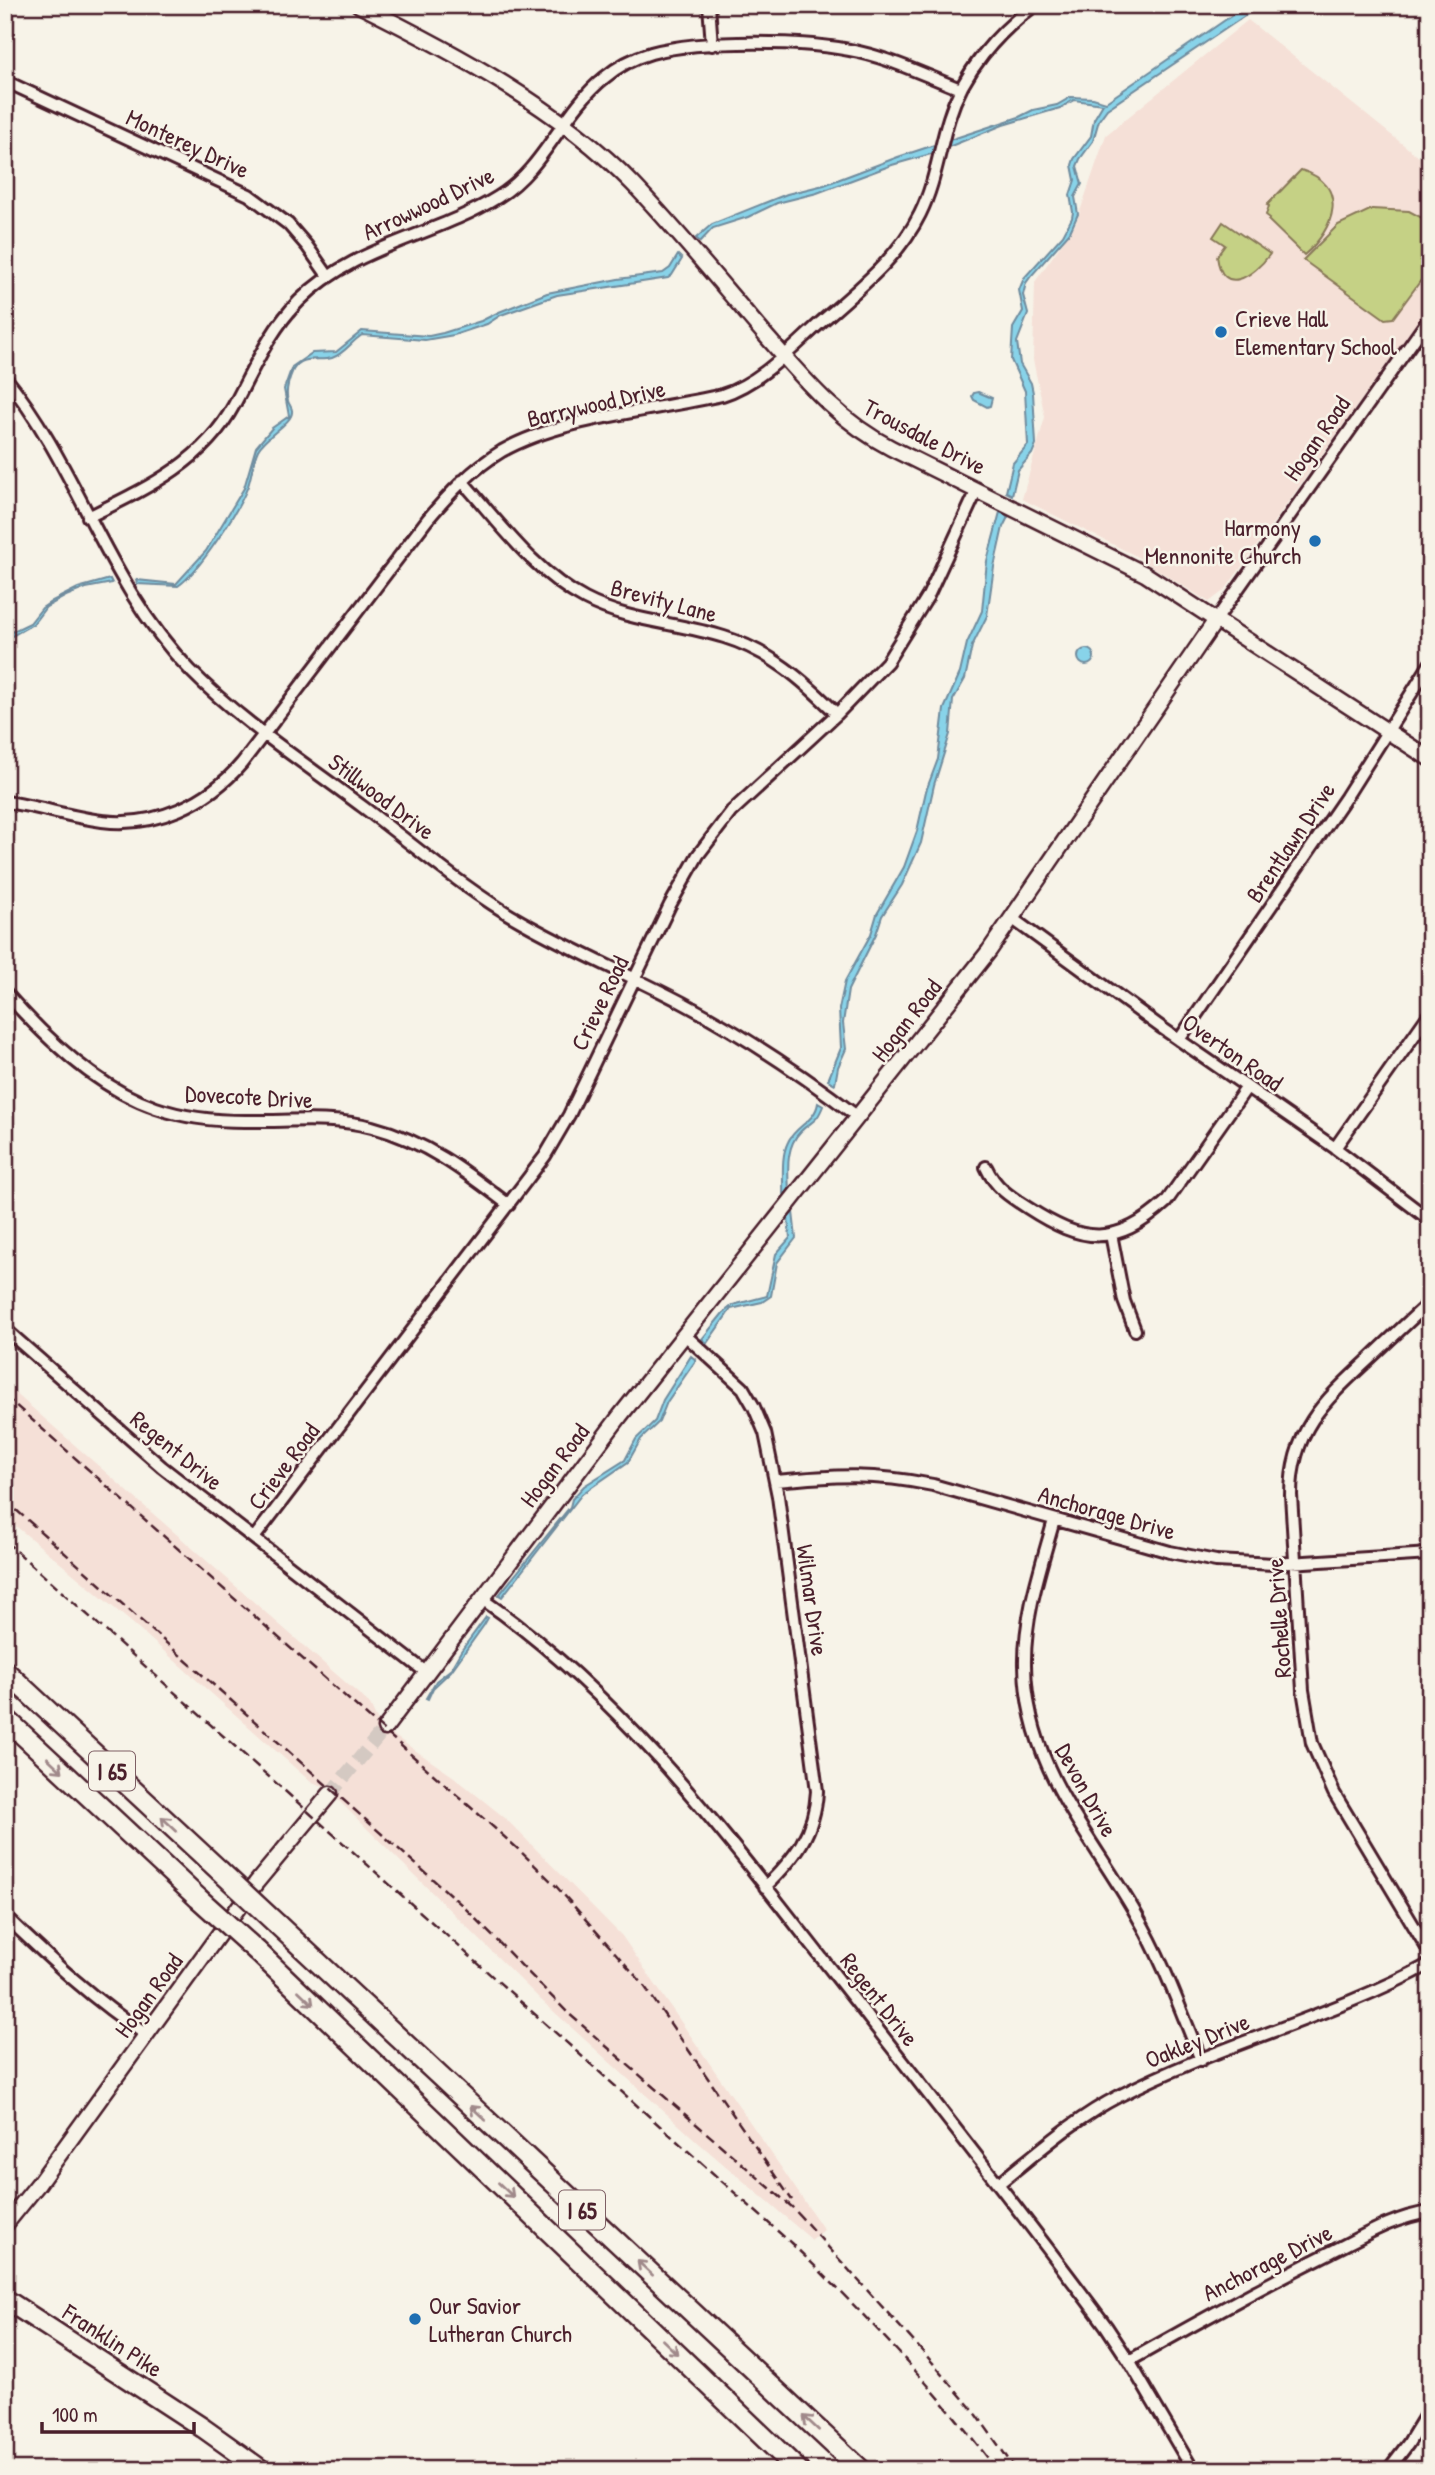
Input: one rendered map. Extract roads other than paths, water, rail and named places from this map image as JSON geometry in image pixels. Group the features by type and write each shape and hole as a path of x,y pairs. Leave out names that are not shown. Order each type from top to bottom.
{"highway":[{"name":"I 65","path":"5,1671 861,2470"},
{"name":"I 65","path":"5,1718 257,1951 798,2470"}],"main road":[{"name":"Franklin Pike","path":"5,2299 203,2428 262,2470"}],"street":[{"name":"Trousdale Drive","path":"359,5 404,27 499,82 565,124 594,147 633,184 783,356 828,404 860,431 1145,574 1430,759"},
{"path":"709,5 712,45"},
{"name":"Barrywood Drive","path":"5,802 102,821 130,822 153,818 188,805 212,792 236,770 427,520 462,481 502,451 529,439 568,426 722,396 751,381 783,356 868,279 900,246 920,214 960,89 993,43 1014,21 1035,5"},
{"name":"Arrowwood Drive","path":"88,517 161,479 202,448 229,414 259,354 277,326 302,298 328,276 366,255 476,209 501,195 527,174 583,98 630,61 670,49 712,45 762,44 847,49 890,61 960,89"},
{"name":"Monterey Drive","path":"5,81 249,195 288,224 328,276"},
{"name":"Hogan Road","path":"385,1728 579,1469 1013,919 1216,620 1430,317"},
{"name":"Stillwood Drive","path":"5,377 46,433 121,579 158,634 202,682 265,733 495,906 554,939 687,1005 817,1086 858,1117"},
{"name":"Brevity Lane","path":"462,481 536,562 580,596 623,615 709,633 753,648 792,672 837,714"},
{"name":"Crieve Road","path":"254,1538 509,1205 562,1127 683,879 712,833 757,786 837,714 887,662 910,629 977,490"},
{"name":"Brentlawn Drive","path":"1179,1040 1310,851 1430,664"},
{"name":"Overton Road","path":"1013,919 1179,1040 1335,1148 1430,1220"},
{"name":"Dovecote Drive","path":"5,992 28,1017 81,1064 123,1093 154,1108 199,1119 333,1121 371,1126 405,1136 428,1147 509,1205"},
{"path":"1335,1148 1430,1013"},
{"path":"986,1167 999,1188 1054,1224 1079,1234 1111,1234 1132,1227 1166,1202 1247,1087"},
{"path":"1111,1234 1124,1301 1135,1330"},
{"name":"Rochelle Drive","path":"1430,1302 1333,1392 1314,1415 1297,1449 1291,1480 1303,1690 1312,1743 1334,1793 1430,1954"},
{"name":"Regent Drive","path":"5,1329 131,1441 428,1673"},
{"name":"Wilmar Drive","path":"685,1335 733,1377 751,1400 765,1433 776,1481 817,1786 814,1815 804,1841 790,1862 765,1887"},
{"name":"Anchorage Drive","path":"776,1481 832,1476 889,1477 933,1485 1198,1559 1254,1564 1430,1554"},
{"name":"Devon Drive","path":"1054,1520 1035,1589 1025,1652 1028,1701 1037,1742 1067,1806 1129,1901 1154,1947 1201,2060"},
{"name":"Regent Drive","path":"482,1599 561,1660 607,1703 687,1792 765,1887 1073,2282 1129,2361 1193,2470"},
{"name":"Hogan Road","path":"5,2225 40,2183 256,1883 330,1794"},
{"path":"5,1916 74,1981 115,2014 147,2035"},
{"name":"Oakley Drive","path":"998,2184 1087,2114 1133,2089 1328,2012 1430,1964"},
{"name":"Anchorage Drive","path":"1129,2361 1239,2299 1373,2231 1412,2215 1430,2212"},
{"path":"1388,2470 1430,2408"}],"water":[{"path":"1247,5 1261,5 1107,109 1099,120 1093,141 1080,159 1077,166 1082,184 1075,197 1078,214 1070,232 1026,283 1023,295 1028,314 1017,342 1020,364 1031,383 1033,393 1036,444 1032,454 1018,470 1012,495 1006,492 1013,463 1028,445 1025,391 1011,360 1013,328 1023,311 1019,290 1024,278 1063,235 1072,218 1070,195 1075,180 1072,165 1091,136 1094,119 1103,104 1074,100 1060,108 1003,125 931,154 892,165 817,193 777,203 748,217 713,228 700,242 696,238 712,224 787,194 824,185 1033,110 1057,105 1071,97 1093,98 1106,102"},
{"path":"678,255 682,259 668,278 557,295 454,335 425,340 362,335 336,356 301,362 293,370 288,386 291,416 258,450 243,497 207,555 178,586 137,584 136,580 176,584 206,551 244,488 256,447 272,428 289,416 284,389 292,367 312,353 336,352 362,331 429,336 443,333 481,321 547,293 663,273 670,268"},
{"path":"978,392 992,398 990,406 974,400 972,396"},
{"path":"1000,512 1008,517 1003,527 994,567 987,616 972,646 965,679 953,700 950,734 934,785 921,843 902,885 882,916 848,990 843,1023 846,1049 838,1067 835,1084 828,1080 841,1048 839,1009 845,981 871,934 877,914 904,867 917,831 926,791 938,759 944,709 960,673 967,643 982,611 987,561"},
{"path":"110,579 112,583 86,588 46,607 33,624 5,640 5,635 30,623 42,608 52,601 78,588"},
{"path":"1086,649 1092,651 1092,663 1086,665 1080,663 1078,657 1080,651"},
{"path":"818,1103 823,1106 818,1116 801,1131 792,1144 789,1191 783,1197 783,1162 788,1142 813,1115"},
{"path":"793,1212 796,1238 777,1263 771,1296 762,1302 731,1309 707,1343 702,1339 733,1305 767,1296 776,1254 790,1238 788,1218"},
{"path":"691,1356 696,1360 667,1402 659,1422 641,1439 628,1462 582,1494 502,1597 499,1595 584,1486 625,1460 636,1439 655,1421 663,1400"},
{"path":"486,1617 488,1618 484,1625 451,1671 433,1688 428,1699 426,1698 436,1681 450,1670"}],"tunnel":[{"path":"330,1794 385,1728"}],"railway":[{"path":"5,1396 518,1849 555,1885 643,1984 792,2200"},
{"path":"5,1500 463,1906 568,2013 792,2207 932,2362 977,2415 1016,2470"},
{"path":"5,1541 791,2243 898,2352 997,2470"}],"place":[{"name":"Crieve Hall Elementary School","path":"1221,332"},
{"name":"Harmony Mennonite Church","path":"1315,541"},
{"name":"Our Savior Lutheran Church","path":"415,2319"}]}
